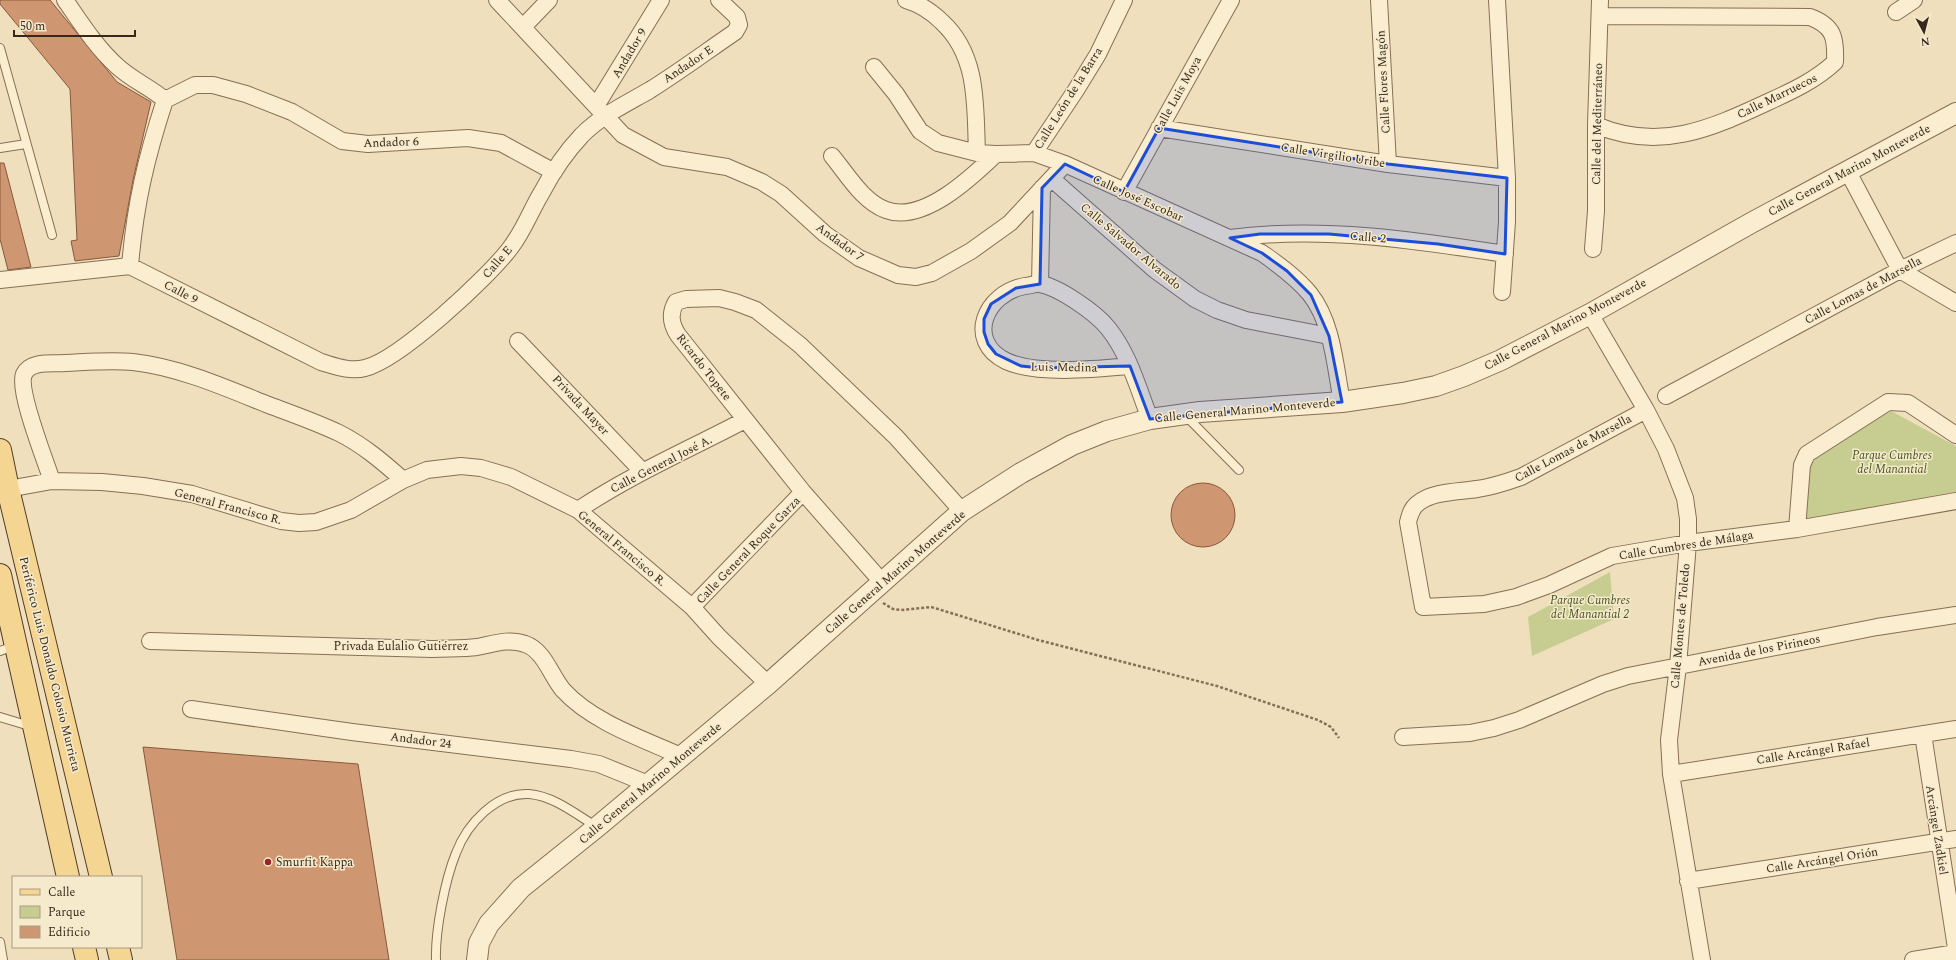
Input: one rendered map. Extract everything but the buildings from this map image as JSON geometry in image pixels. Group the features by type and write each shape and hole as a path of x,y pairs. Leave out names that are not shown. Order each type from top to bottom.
{"main road":[{"name":"Periférico Luis Donaldo Colosio Murrieta","path":"0,450 101,876"},
{"path":"1,590 7,648 34,727 68,876"},
{"path":"84,948 87,960"},
{"path":"118,948 121,960"}],"street":[{"path":"0,280 130,266 142,175 165,100 149,87 134,80 116,66 94,42 65,0"},
{"name":"Andador 7","path":"497,0 623,135 664,157 727,167 762,182 781,194 825,234 859,258 882,269 907,277 916,277 932,273 971,251 1010,223 1065,164"},
{"path":"523,27 549,0"},
{"name":"Andador 9","path":"600,111 661,0"},
{"name":"Andador E","path":"600,111 650,90 735,32 739,25 737,17 719,0"},
{"name":"Calle León de la Barra","path":"1034,153 1098,54 1124,0"},
{"name":"Calle Luis Moya","path":"1124,192 1231,0"},
{"name":"Calle Flores Magón","path":"1379,0 1388,164"},
{"path":"1497,0 1507,178 1507,222 1502,292"},
{"path":"1896,12 1914,0"},
{"path":"912,1 935,15 953,32 965,53 972,73 975,96 977,153"},
{"name":"Calle del Mediterráneo","path":"1593,249 1596,211 1596,125 1600,8"},
{"name":"Calle Marruecos","path":"1596,125 1626,136 1649,138 1699,131 1790,92 1821,75 1835,62 1835,44 1830,31 1823,22 1810,17 1600,8"},
{"name":"Calle José Escobar","path":"874,67 896,94 920,131 938,143 977,153 1034,153 1065,164 1124,192 1262,253 1286,271 1311,295 1320,312 1329,336 1342,402"},
{"name":"Andador 6","path":"165,100 195,85 213,85 246,94 292,112 342,141 368,144 468,138 501,143 554,172"},
{"name":"Calle E","path":"353,369 376,365 396,352 422,333 488,274 511,247 563,157 600,111"},
{"name":"Calle General Marino Monteverde","path":"477,960 480,943 489,924 503,906 521,888 597,827 768,684 962,511 1021,473 1072,445 1107,431 1150,419 1184,414 1342,402 1403,393 1436,386 1501,360 1590,314 1847,170 1956,113"},
{"name":"Calle Virgilio Uribe","path":"1159,128 1388,164 1507,178"},
{"path":"832,156 856,186 871,201 886,210 898,212 916,211 931,205 964,184 996,154"},
{"path":"1847,170 1900,270 1956,303"},
{"path":"1047,183 1040,284 1063,294 1089,309 1108,328 1120,346 1130,366 1150,419"},
{"name":"Calle Salvador Alvarado","path":"1047,183 1154,270 1195,299 1218,310 1246,320 1329,336"},
{"name":"Calle 2","path":"1230,238 1260,234 1329,234 1438,244 1505,254"},
{"name":"Calle Lomas de Marsella","path":"1666,396 1900,270 1956,243"},
{"name":"Calle 9","path":"130,266 321,362 353,369"},
{"name":"Luis Medina","path":"1040,284 1016,288 1001,295 991,304 984,319 984,332 988,344 996,354 1021,366 1041,368 1090,369 1130,366"},
{"name":"Ricardo Topete","path":"877,587 712,376 678,335 672,326 671,316 672,308 676,302 686,299 719,298 756,310 800,345 896,437 962,511"},
{"name":"Calle Montes de Toledo","path":"1590,314 1646,410 1669,456 1685,498 1688,519 1688,543 1678,666 1669,740 1671,774 1702,960"},
{"name":"Privada Mayer","path":"518,341 567,390 642,471"},
{"path":"52,481 24,396 22,382 24,375 28,369 42,364 114,361 134,362 159,367 200,380 313,422 339,433 361,446 380,459 403,480"},
{"path":"1797,529 1802,464 1807,454 1888,402 1908,403 1956,436"},
{"name":"Calle Lomas de Marsella","path":"1423,607 1408,522 1411,510 1418,503 1430,497 1491,486 1521,477 1646,410"},
{"name":"Calle General José A.","path":"578,510 613,487 642,471 745,420"},
{"name":"General Francisco R.","path":"8,488 52,481 102,482 143,486 192,494 281,521 299,523 316,522 351,510 403,480 427,470 446,466 481,468 511,477 578,510 692,607 719,637 768,684"},
{"name":"Calle General Roque Garza","path":"692,607 803,492"},
{"name":"Calle Cumbres de Málaga","path":"1423,607 1484,604 1516,597 1549,585 1612,556 1688,543 1797,529 1956,501"},
{"name":"Avenida de los Pirineos","path":"1403,737 1470,733 1494,728 1519,720 1603,684 1628,676 1877,627 1956,615"},
{"name":"Privada Eulalio Gutiérrez","path":"150,641 432,648 477,647 515,641 527,644 537,653 562,688 586,711 681,756"},
{"name":"Andador 24","path":"191,709 352,732 571,759 599,764 648,784"},
{"name":"Calle Arcángel Rafael","path":"1671,774 1956,729"},
{"name":"Arcángel Zadkiel","path":"1923,734 1938,841 1956,948"},
{"name":"Calle Arcángel Orión","path":"1688,881 1956,839"},
{"path":"1913,960 1956,953"}],"lane":[{"path":"0,48 52,235"},
{"path":"0,148 26,144"},
{"path":"1184,414 1239,470"},
{"path":"0,717 34,727"},
{"path":"436,960 436,946 444,897 456,852 471,826 491,805 513,796 529,794 543,797 597,827"},
{"path":"0,942 3,960"}],"path":[{"path":"877,587 886,606 893,609 912,610 931,607 1038,640 1217,686 1318,720 1331,727 1340,738"}],"highlighted area":[{"path":"1159,128 1388,164 1507,178 1505,254 1438,244 1329,234 1260,234 1230,238 1262,253 1287,271 1311,295 1329,336 1342,402 1150,419 1130,366 1041,368 1021,366 996,354 988,344 984,332 984,319 991,304 1016,288 1040,284 1042,188 1065,164 1124,192"}],"green space":[{"name":"Parque Cumbres del Manantial","path":"1891,411 1956,446 1956,496 1805,524 1809,458"},
{"name":"Parque Cumbres del Manantial 2","path":"1610,572 1614,619 1532,656 1528,617"}],"place":[{"name":"Smurfit Kappa","path":"268,862"}]}
